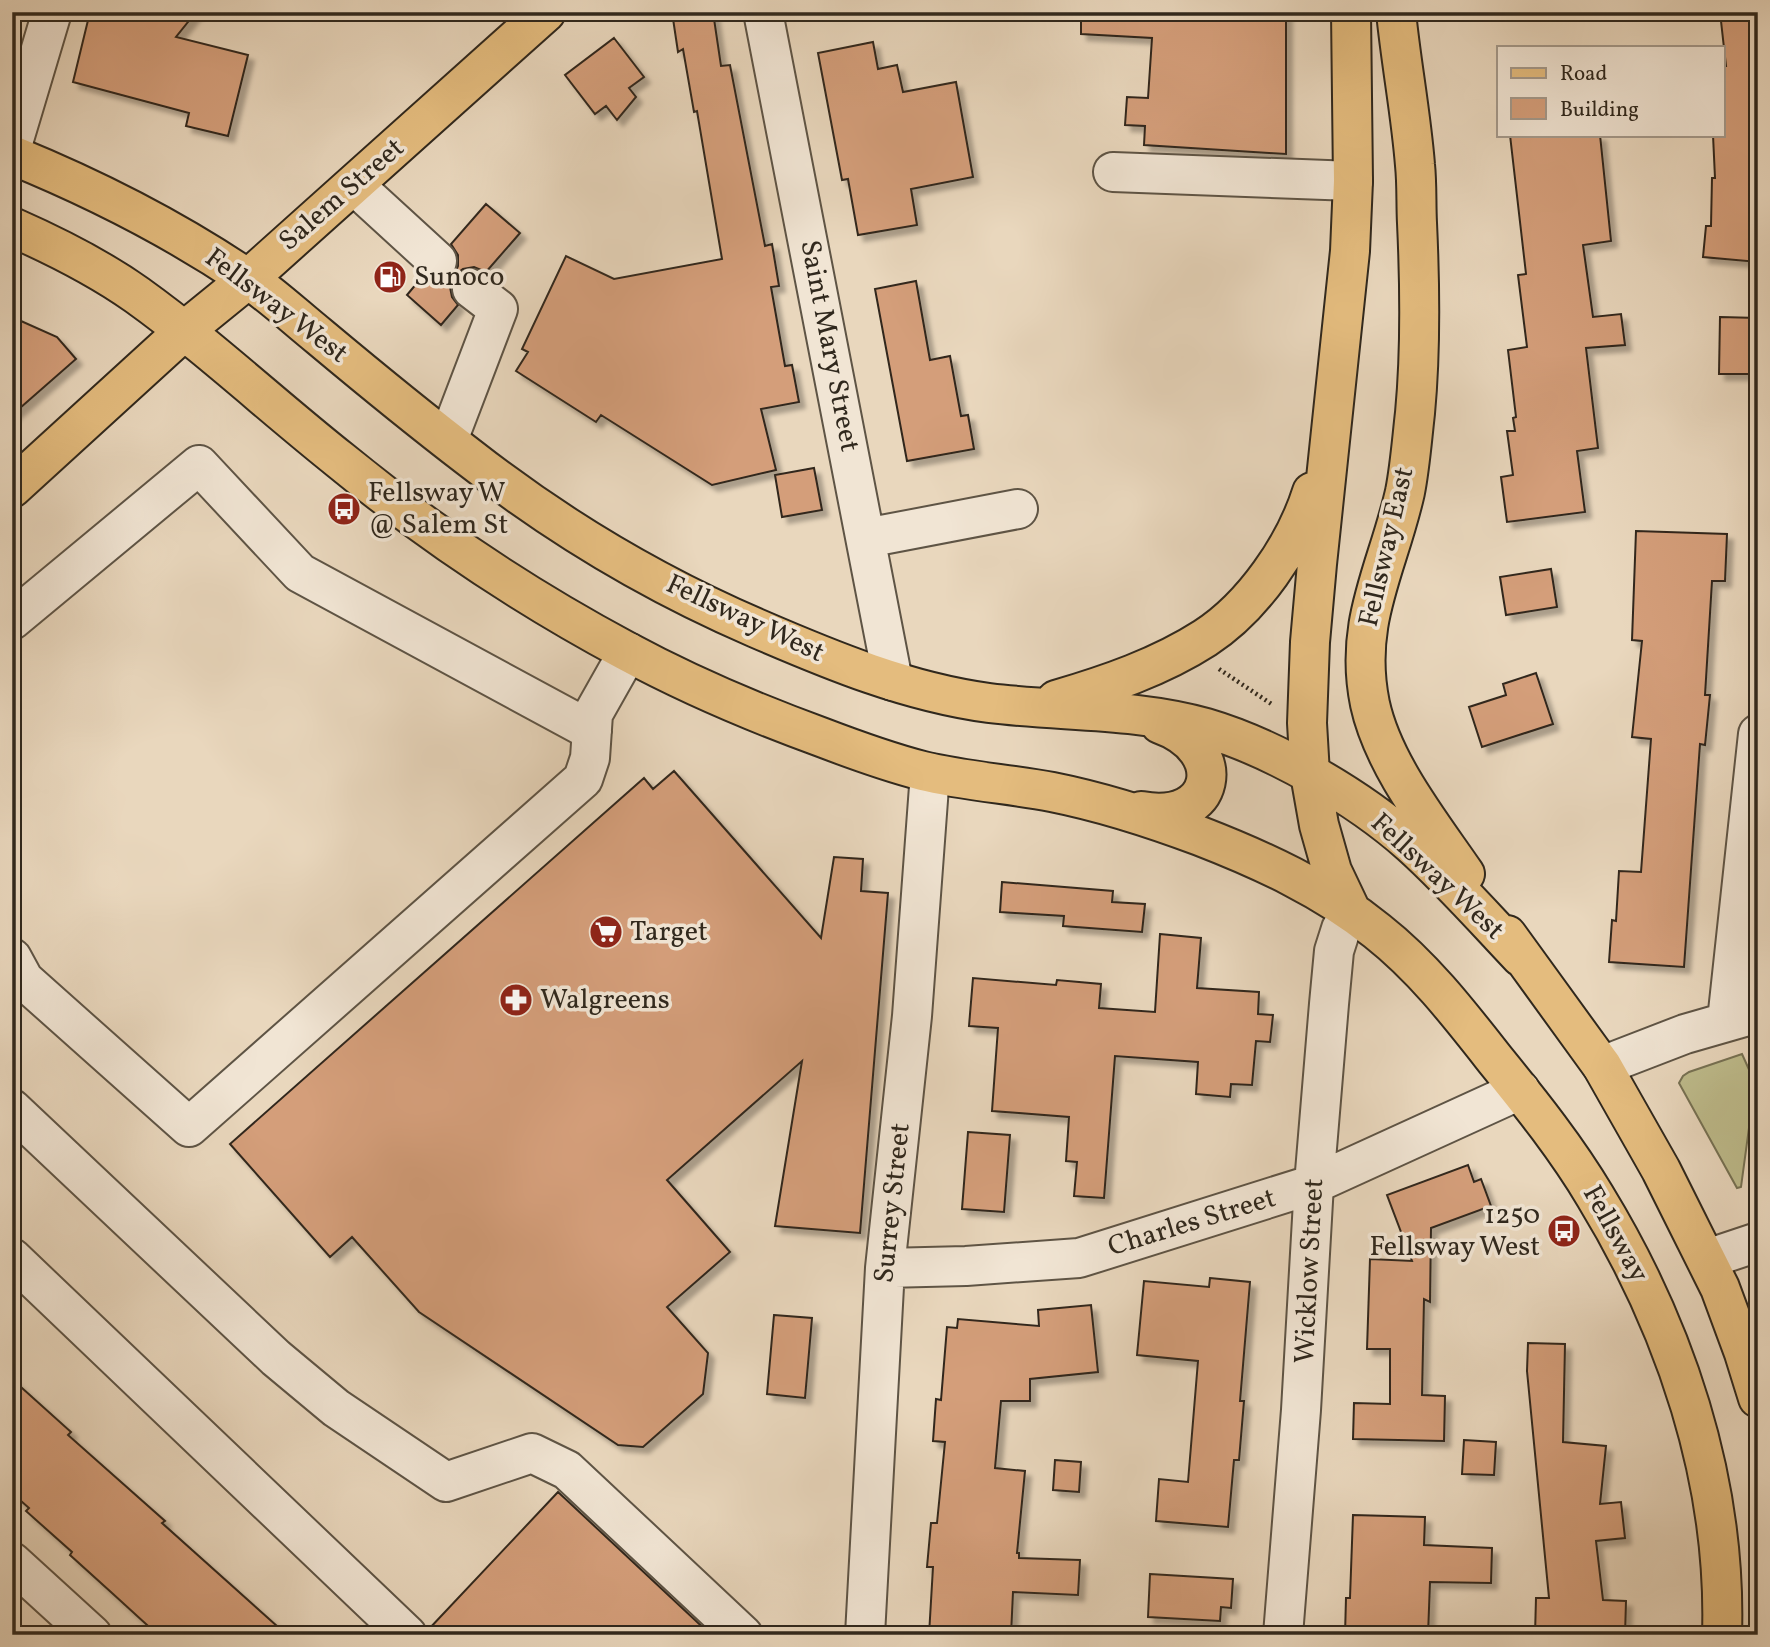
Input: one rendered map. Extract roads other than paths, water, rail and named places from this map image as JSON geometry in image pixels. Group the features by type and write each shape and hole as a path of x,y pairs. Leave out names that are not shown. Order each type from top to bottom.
{"main road":[{"name":"Salem Street","path":"12,488 184,331 248,279 546,12"},
{"name":"Fellsway East","path":"1350,12 1353,181 1350,251 1310,642 1307,723 1310,774 1317,816 1329,861 1350,911"},
{"name":"Fellsway East","path":"1396,12 1415,164 1421,281 1419,356 1405,491 1366,626 1367,681 1376,724 1385,747 1416,802 1521,957"},
{"name":"Fellsway West","path":"12,155 133,210 248,279 480,466 574,531 649,575 751,626 822,656 893,681 952,696 1030,707 1133,714 1176,721 1214,731 1255,747 1310,774 1407,841 1521,957"},
{"path":"12,228 41,240 125,287 184,331 341,461 431,530 531,597 628,652 776,720 883,760 930,773 1011,785 1147,812 1170,812 1185,807 1194,801 1205,786 1206,766 1196,746 1187,737 1169,727 1133,714"},
{"path":"1030,707 1107,684 1144,669 1206,637 1228,620 1269,576 1298,530 1317,478 1334,416"},
{"path":"1091,801 1158,821 1230,848 1286,874 1350,911"},
{"name":"Fellsway","path":"1350,911 1396,947 1440,991 1520,1090 1572,1161 1621,1240 1651,1301 1689,1400 1710,1486 1721,1567 1722,1635"},
{"path":"1521,957 1602,1066 1637,1125 1707,1259 1731,1317 1758,1398"}],"street":[{"path":"12,146 52,12"},
{"name":"Saint Mary Street","path":"763,12 893,681"},
{"path":"1113,172 1353,181"},
{"path":"354,185 437,261"},
{"path":"448,440 498,309 472,289"},
{"path":"12,620 199,465 300,573 592,731"},
{"path":"866,538 1018,509"},
{"path":"12,958 24,980 190,1127 583,779 590,758 593,714 628,652"},
{"path":"1602,1066 1742,1017 1758,734"},
{"name":"Surrey Street","path":"865,1635 885,1268 912,1016 930,773"},
{"name":"Wicklow Street","path":"1283,1635 1301,1410 1314,1184 1334,951 1350,911"},
{"name":"Charles Street","path":"885,1268 966,1266 1079,1258 1314,1184 1520,1090"},
{"path":"12,1109 276,1358 336,1408 446,1482 532,1453 568,1470 743,1635"},
{"path":"1707,1259 1758,1242"},
{"path":"12,1258 407,1635"},
{"path":"12,1562 92,1635"}],"place":[{"name":"Sunoco","path":"390,277"},
{"name":"Fellsway W @ Salem St","path":"344,509"},
{"name":"Target","path":"606,932"},
{"name":"Walgreens","path":"516,1000"},
{"name":"1250 Fellsway West","path":"1564,1231"}]}
